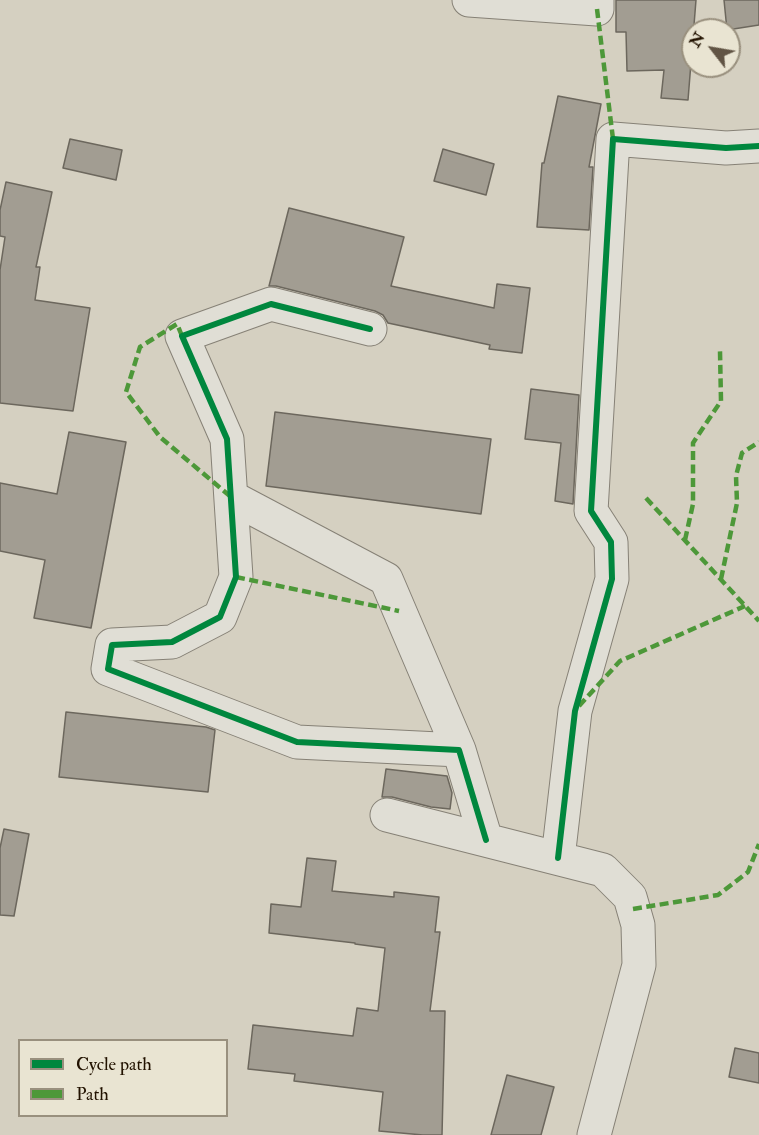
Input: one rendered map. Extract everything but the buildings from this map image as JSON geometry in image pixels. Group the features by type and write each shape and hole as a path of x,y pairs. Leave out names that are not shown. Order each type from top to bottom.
{"street":[{"path":"469,0 597,9 597,0"},
{"path":"558,858 574,711 612,579 611,542 591,511 613,139 726,148 759,146"},
{"path":"370,329 271,304 182,336 227,438 236,577 220,617 172,642 112,645 108,669 297,742 459,750"},
{"path":"231,497 386,579 459,750 486,840"},
{"path":"387,815 603,870 630,897 638,924 639,965 594,1135"}],"marked path":[{"path":"597,9 613,139"},
{"path":"182,336 177,324 140,347 126,392 160,437 231,497"},
{"path":"685,540 693,504 693,443 721,401 720,351"},
{"path":"721,579 737,503 736,476 742,453 759,442"},
{"path":"646,498 759,621"},
{"path":"236,577 399,611"},
{"path":"579,706 620,661 745,606"},
{"path":"633,909 718,895 748,872 759,844"}],"cycle path":[{"path":"558,858 575,711 612,579 611,542 591,511 613,139 726,148 759,146"},
{"path":"370,329 271,304 182,336 227,439 236,577 220,617 172,642 112,645 108,669 297,742 459,750 486,840"}]}
